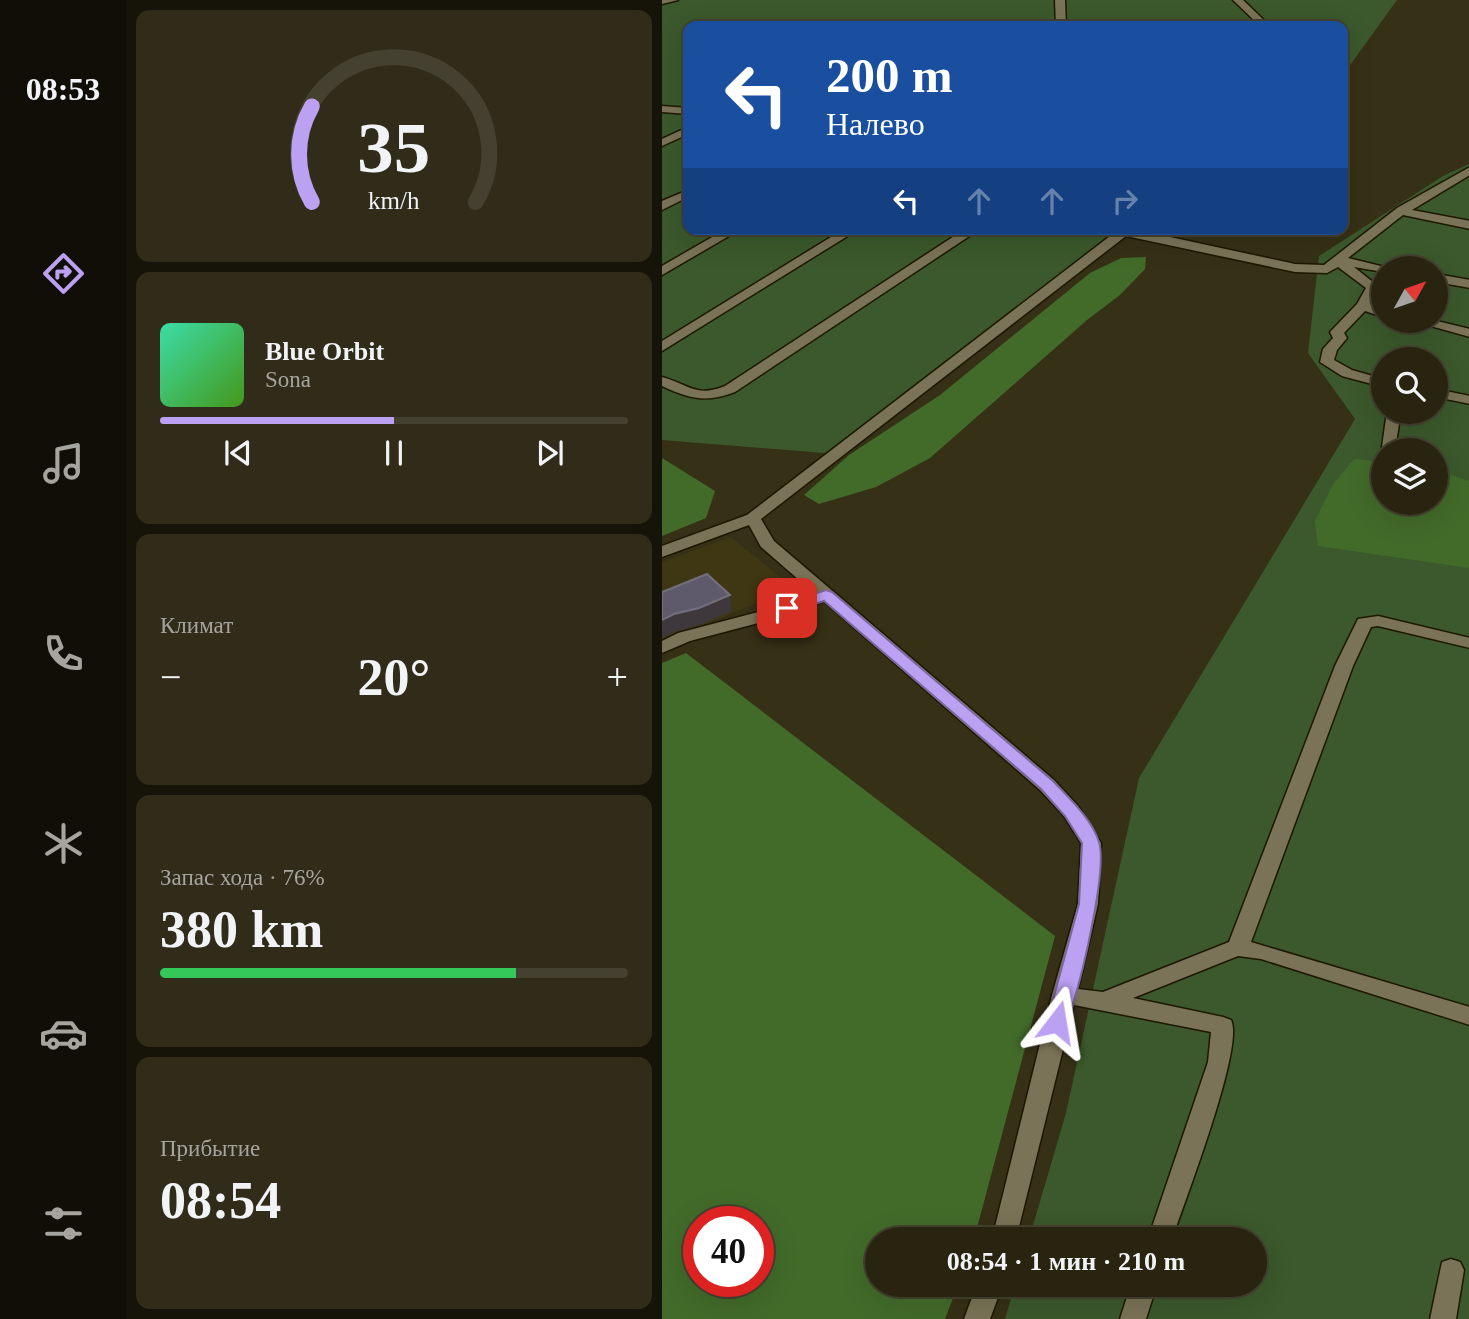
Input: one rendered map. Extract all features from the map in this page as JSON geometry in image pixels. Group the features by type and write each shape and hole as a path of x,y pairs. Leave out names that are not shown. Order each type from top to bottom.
{"street":[{"path":"662,1 673,0"},
{"path":"1060,0 1061,21"},
{"path":"1238,0 1260,21"},
{"path":"662,109 683,111"},
{"path":"662,143 683,132"},
{"path":"1144,235 1295,268 1327,269 1401,211 1469,170"},
{"path":"1447,181 1469,186"},
{"path":"662,206 683,196"},
{"path":"1401,211 1469,225"},
{"path":"662,271 725,235"},
{"path":"662,347 843,235"},
{"path":"662,381 699,398 722,393 965,235"},
{"path":"662,552 753,518 1115,235"},
{"path":"1337,260 1371,266"},
{"path":"1337,260 1373,287 1363,306 1337,332 1340,338 1330,349 1327,362 1347,373 1371,381"},
{"path":"1448,280 1469,284"},
{"path":"1363,306 1371,309"},
{"path":"1448,328 1469,333"},
{"path":"1448,396 1469,400"},
{"path":"753,518 767,544 1047,785 1071,811 1091,843 1088,904 1007,1227"},
{"path":"662,648 684,637 768,615 826,595"},
{"path":"1237,948 1248,925 1344,666 1364,623 1378,621 1469,643"},
{"path":"1104,1001 1237,948 1260,951 1469,1016"},
{"path":"1063,995 1223,1026 1218,1062 1164,1227"},
{"path":"1443,1319 1451,1270"},
{"path":"977,1319 985,1297"},
{"path":"1133,1319 1140,1297"}],"shaded area":[{"path":"731,537 796,590 751,605 662,644 662,562"}],"green space":[{"path":"662,0 1397,0 1348,68 1348,21 683,21 683,235 1129,235 837,454 662,440"},
{"path":"1469,164 1469,1319 1005,1319 1011,1297 1267,1297 1267,1227 1033,1227 1066,1113 1139,778 1355,419 1308,353 1319,256 1443,176"},
{"path":"1146,257 1145,269 1120,295 1087,320 930,458 876,487 819,504 804,495 849,455 940,395 1090,273 1121,258"},
{"path":"662,458 715,491 706,518 662,536"},
{"path":"1354,459 1371,461 1371,515 1448,515 1448,474 1469,481 1469,568 1318,546 1315,521 1332,486"},
{"path":"686,653 1055,936 977,1227 865,1227 865,1297 953,1297 945,1319 662,1319 662,663"}],"building":[{"path":"707,574 730,595 662,620 662,592"}],"route":[{"path":"787,608 826,595 1047,785 1071,811 1091,843 1088,904 1057,1022"}]}
